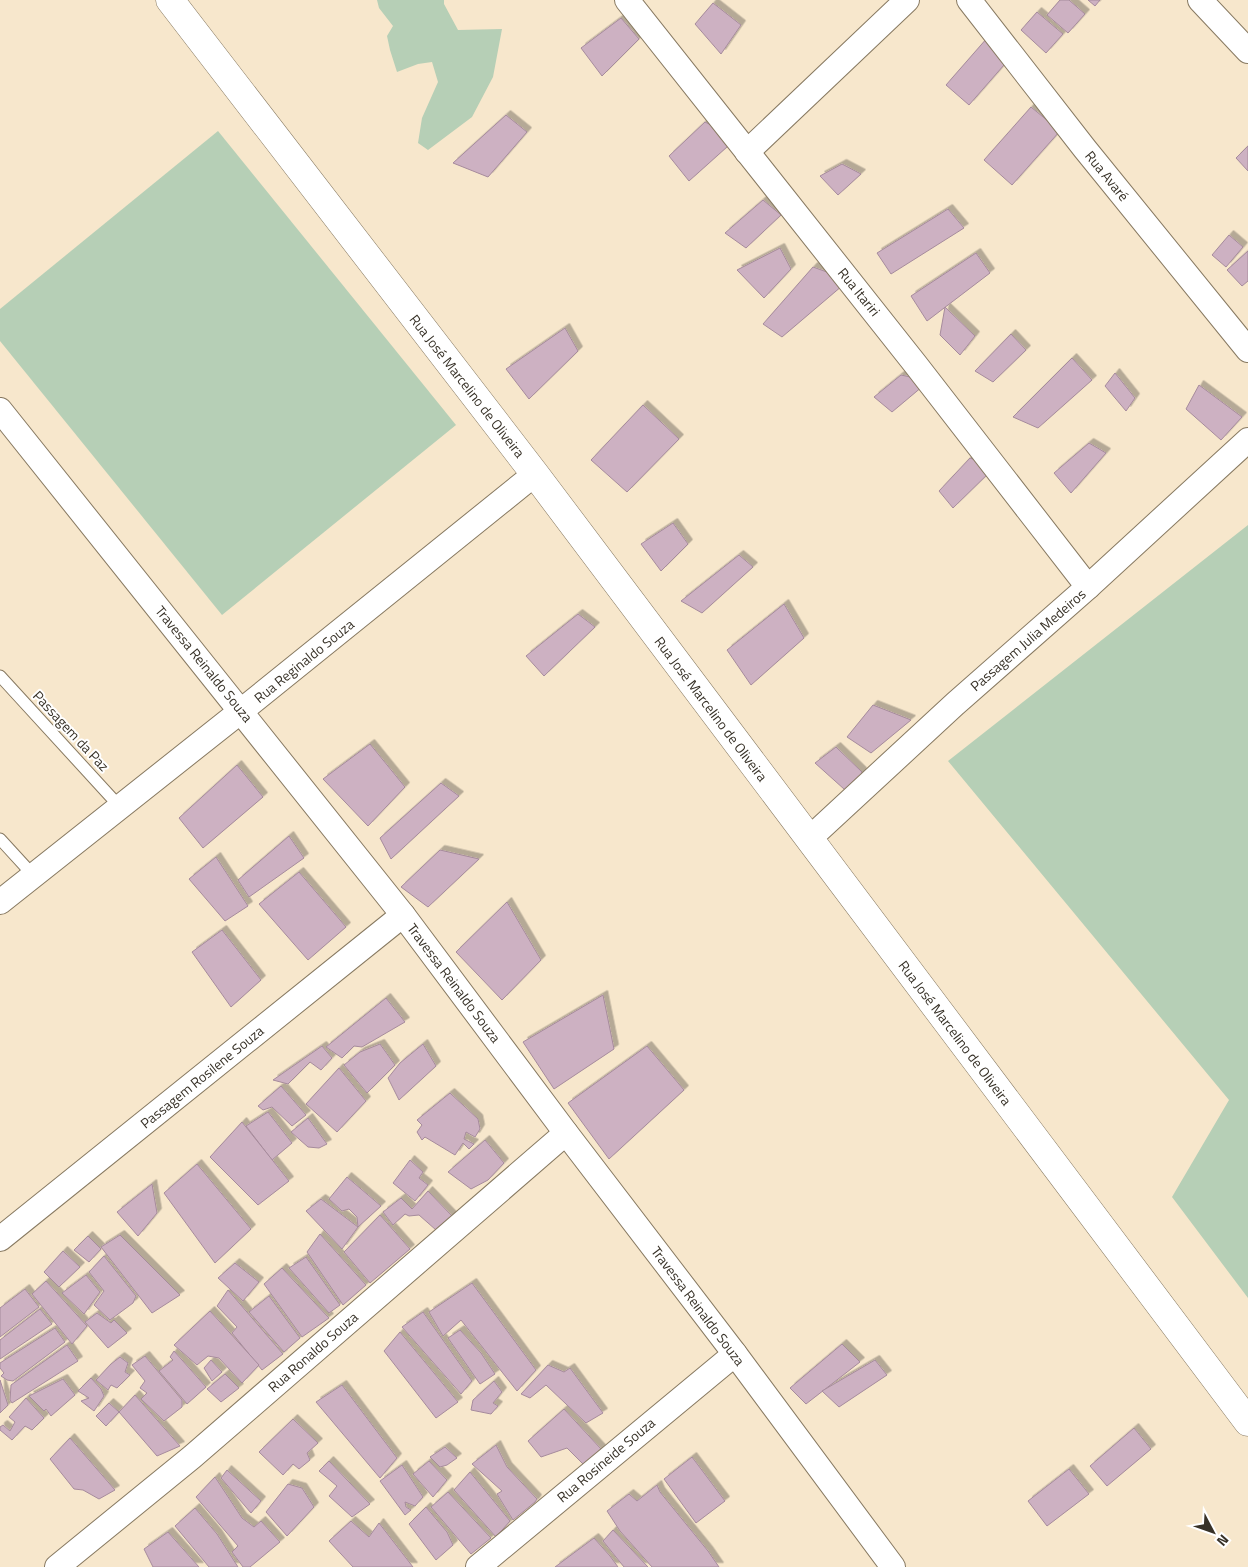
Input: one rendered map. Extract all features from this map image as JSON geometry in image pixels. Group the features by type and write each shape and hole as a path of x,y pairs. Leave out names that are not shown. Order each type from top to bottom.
{"street":[{"name":"Rua José Marcelino de Oliveira","path":"170,0 536,474 1248,1422"},
{"name":"Rua Itariri","path":"627,0 916,365 1088,587"},
{"path":"748,152 907,0"},
{"name":"Rua Avaré","path":"969,0 1091,157 1248,350"},
{"path":"1200,0 1248,51"},
{"name":"Travessa Reinaldo Souza","path":"0,410 403,915 735,1354 893,1567"},
{"name":"Passagem Julia Medeiros","path":"809,839 1248,440"},
{"name":"Rua Reginaldo Souza","path":"0,902 536,474"},
{"name":"Passagem Rosilene Souza","path":"0,1239 403,915"},
{"name":"Rua Ronaldo Souza","path":"57,1567 192,1457 566,1133"},
{"name":"Rua Rosineide Souza","path":"478,1567 735,1354"}],"lane":[{"name":"Passagem da Paz","path":"0,676 120,807"},
{"path":"0,839 34,875"}],"green space":[{"path":"377,0 444,0 444,4 458,30 502,29 493,77 472,117 428,150 418,143 422,118 438,82 432,62 418,64 397,72 387,36 393,26 379,8"},
{"path":"218,131 456,425 222,615 0,341 0,309"},
{"path":"1248,525 1248,1298 1172,1197 1229,1100 948,761"}],"building":[{"path":"1060,0 1069,0 1085,14 1068,33 1047,15"},
{"path":"1088,0 1100,0 1095,6"},
{"path":"713,3 741,25 721,54 695,24"},
{"path":"1037,12 1063,34 1046,53 1021,30"},
{"path":"621,18 639,39 602,76 581,48"},
{"path":"988,37 1011,57 969,105 946,85"},
{"path":"1031,107 1060,131 1012,185 984,160"},
{"path":"506,115 527,132 488,177 453,163"},
{"path":"705,122 737,138 689,181 669,156"},
{"path":"1248,146 1248,171 1236,158"},
{"path":"842,164 861,174 838,195 820,176"},
{"path":"763,200 781,215 746,248 725,233"},
{"path":"948,209 964,228 891,274 877,253"},
{"path":"1229,235 1243,247 1226,267 1212,255"},
{"path":"780,248 791,269 764,298 737,270"},
{"path":"1248,251 1248,281 1242,286 1227,270"},
{"path":"976,253 990,273 927,321 911,296"},
{"path":"813,267 849,280 782,337 763,324"},
{"path":"945,307 975,336 960,355 940,335"},
{"path":"565,328 578,351 529,399 506,369"},
{"path":"1011,334 1026,350 993,382 975,371"},
{"path":"1072,358 1092,380 1038,428 1013,417"},
{"path":"1115,373 1135,398 1126,411 1105,386"},
{"path":"901,375 929,381 892,412 874,397"},
{"path":"1199,385 1242,417 1221,440 1186,409"},
{"path":"643,405 679,439 627,492 591,460"},
{"path":"1089,443 1106,453 1071,493 1054,473"},
{"path":"970,458 995,467 953,508 939,491"},
{"path":"673,523 688,544 661,571 641,544"},
{"path":"739,555 753,567 702,613 681,601"},
{"path":"784,604 804,638 751,685 727,650"},
{"path":"578,614 595,627 544,676 526,656"},
{"path":"873,705 911,720 871,753 847,737"},
{"path":"370,744 405,787 368,826 323,779"},
{"path":"836,747 862,772 854,798 815,763"},
{"path":"237,765 263,797 203,848 179,818"},
{"path":"441,783 459,796 391,859 380,838"},
{"path":"289,836 304,858 249,897 238,880"},
{"path":"440,850 479,859 428,907 401,887"},
{"path":"216,857 248,906 225,921 189,879"},
{"path":"299,872 346,927 308,960 259,904"},
{"path":"507,902 541,960 502,1000 456,952"},
{"path":"222,930 261,980 231,1007 192,952"},
{"path":"603,995 614,1049 554,1089 523,1042"},
{"path":"386,998 405,1022 362,1047 354,1046 342,1058 326,1047"},
{"path":"380,1044 395,1065 367,1093 344,1065 360,1052"},
{"path":"423,1044 436,1066 399,1100 388,1078 400,1063"},
{"path":"322,1046 332,1058 321,1070 310,1062 288,1084 273,1080"},
{"path":"647,1046 684,1090 609,1159 568,1103"},
{"path":"339,1068 366,1101 337,1132 306,1104"},
{"path":"281,1086 306,1115 292,1126 272,1107 263,1110 258,1106"},
{"path":"450,1093 478,1119 480,1129 475,1137 466,1132 464,1139 474,1144 469,1149 463,1143 455,1155 425,1137 422,1140 417,1132 422,1125 417,1120"},
{"path":"268,1112 292,1143 272,1160 246,1126"},
{"path":"308,1118 327,1144 319,1148 308,1147 291,1132"},
{"path":"242,1122 289,1181 258,1205 210,1157"},
{"path":"485,1140 504,1163 488,1180 471,1189 448,1172"},
{"path":"410,1160 423,1172 419,1178 428,1185 415,1201 393,1183"},
{"path":"197,1164 251,1229 215,1263 164,1193"},
{"path":"347,1177 381,1206 358,1227 357,1217 349,1209 342,1211 329,1199"},
{"path":"152,1184 157,1213 138,1236 117,1212"},
{"path":"428,1191 453,1217 436,1230 419,1215 409,1216 405,1214 393,1225 383,1212 401,1198 412,1209"},
{"path":"321,1199 358,1227 342,1249 306,1211"},
{"path":"380,1215 410,1249 370,1283 344,1252"},
{"path":"320,1234 366,1285 343,1305 307,1252"},
{"path":"120,1235 180,1295 152,1313 101,1247"},
{"path":"88,1236 101,1249 89,1262 74,1250"},
{"path":"63,1251 80,1267 59,1287 44,1272"},
{"path":"104,1256 136,1296 133,1303 110,1320 94,1305 104,1291 89,1272"},
{"path":"306,1257 340,1305 329,1313 289,1268"},
{"path":"235,1263 259,1282 243,1301 218,1278"},
{"path":"282,1268 329,1318 302,1337 264,1284"},
{"path":"86,1275 100,1292 84,1314 62,1293"},
{"path":"46,1281 87,1326 72,1344 32,1294"},
{"path":"472,1283 536,1370 517,1391 461,1320 443,1336 429,1312"},
{"path":"25,1289 39,1307 0,1337 0,1308"},
{"path":"228,1290 283,1354 262,1370 232,1333 237,1327 217,1306"},
{"path":"269,1296 300,1338 284,1352 249,1312"},
{"path":"40,1309 52,1324 0,1359 0,1340"},
{"path":"210,1311 259,1365 242,1383 219,1358 208,1356 197,1365 174,1345"},
{"path":"423,1312 472,1381 461,1394 402,1327"},
{"path":"97,1313 111,1323 114,1320 127,1333 108,1348 85,1322"},
{"path":"55,1328 65,1342 13,1381 1,1376 4,1373 0,1368 0,1363"},
{"path":"460,1330 481,1353 495,1374 480,1384 448,1338"},
{"path":"400,1332 458,1402 436,1418 384,1351"},
{"path":"842,1344 860,1362 806,1404 790,1388"},
{"path":"67,1345 78,1361 12,1403 10,1400 11,1385"},
{"path":"174,1351 206,1387 187,1404 159,1371 173,1360 170,1357"},
{"path":"145,1356 182,1400 182,1407 164,1421 141,1399 147,1393 140,1388 145,1381 132,1365"},
{"path":"120,1357 128,1363 125,1372 130,1375 117,1388 111,1385 108,1390 96,1380"},
{"path":"211,1360 222,1372 212,1381 204,1368"},
{"path":"875,1360 887,1375 839,1407 822,1391"},
{"path":"548,1365 564,1372 570,1368 603,1413 586,1423 546,1385 530,1398 521,1394"},
{"path":"225,1374 239,1388 221,1402 207,1389"},
{"path":"91,1378 101,1389 104,1396 94,1411 81,1401 89,1398 78,1391"},
{"path":"63,1379 75,1395 51,1416 46,1409 44,1411 29,1396"},
{"path":"0,1380 8,1405 0,1413"},
{"path":"494,1381 502,1392 493,1403 498,1406 491,1414 471,1410 473,1400"},
{"path":"342,1385 397,1458 380,1478 316,1402"},
{"path":"135,1395 180,1446 157,1456 119,1412"},
{"path":"26,1398 44,1418 32,1430 25,1426 12,1440 0,1430 0,1427 3,1425 10,1431 15,1422 9,1417"},
{"path":"109,1403 119,1412 106,1426 96,1416"},
{"path":"564,1409 601,1449 585,1466 567,1448 541,1457 528,1441"},
{"path":"293,1419 318,1443 307,1453 310,1460 299,1469 293,1464 283,1475 259,1452"},
{"path":"1134,1428 1151,1449 1107,1486 1090,1466"},
{"path":"70,1438 115,1490 99,1499 83,1490 74,1489 50,1459"},
{"path":"496,1445 507,1467 537,1499 513,1520 497,1494 502,1491 472,1464"},
{"path":"445,1447 457,1458 447,1465 440,1467 430,1457"},
{"path":"692,1457 725,1501 696,1523 664,1479"},
{"path":"329,1461 370,1504 352,1517 329,1496 337,1486 319,1471"},
{"path":"429,1461 447,1480 433,1497 413,1474"},
{"path":"402,1465 423,1497 415,1506 405,1502 406,1507 411,1510 405,1515 380,1481"},
{"path":"1069,1469 1089,1494 1047,1526 1028,1501"},
{"path":"227,1470 261,1501 251,1513 221,1478"},
{"path":"470,1472 510,1521 496,1537 454,1490"},
{"path":"215,1477 242,1518 254,1527 261,1521 280,1542 250,1567 243,1567 232,1552 238,1546 196,1497"},
{"path":"288,1484 302,1488 314,1507 287,1536 266,1512"},
{"path":"657,1485 660,1492 719,1567 652,1567 620,1531 607,1511 629,1494 637,1501"},
{"path":"448,1492 491,1538 471,1554 431,1507"},
{"path":"426,1507 447,1532 453,1545 436,1560 409,1524"},
{"path":"195,1508 217,1534 238,1567 209,1567 175,1526"},
{"path":"351,1521 369,1537 379,1523 413,1567 353,1567 329,1541"},
{"path":"613,1530 648,1567 624,1567 603,1541"},
{"path":"168,1532 199,1567 153,1567 144,1549"},
{"path":"594,1538 618,1567 555,1567"}]}
